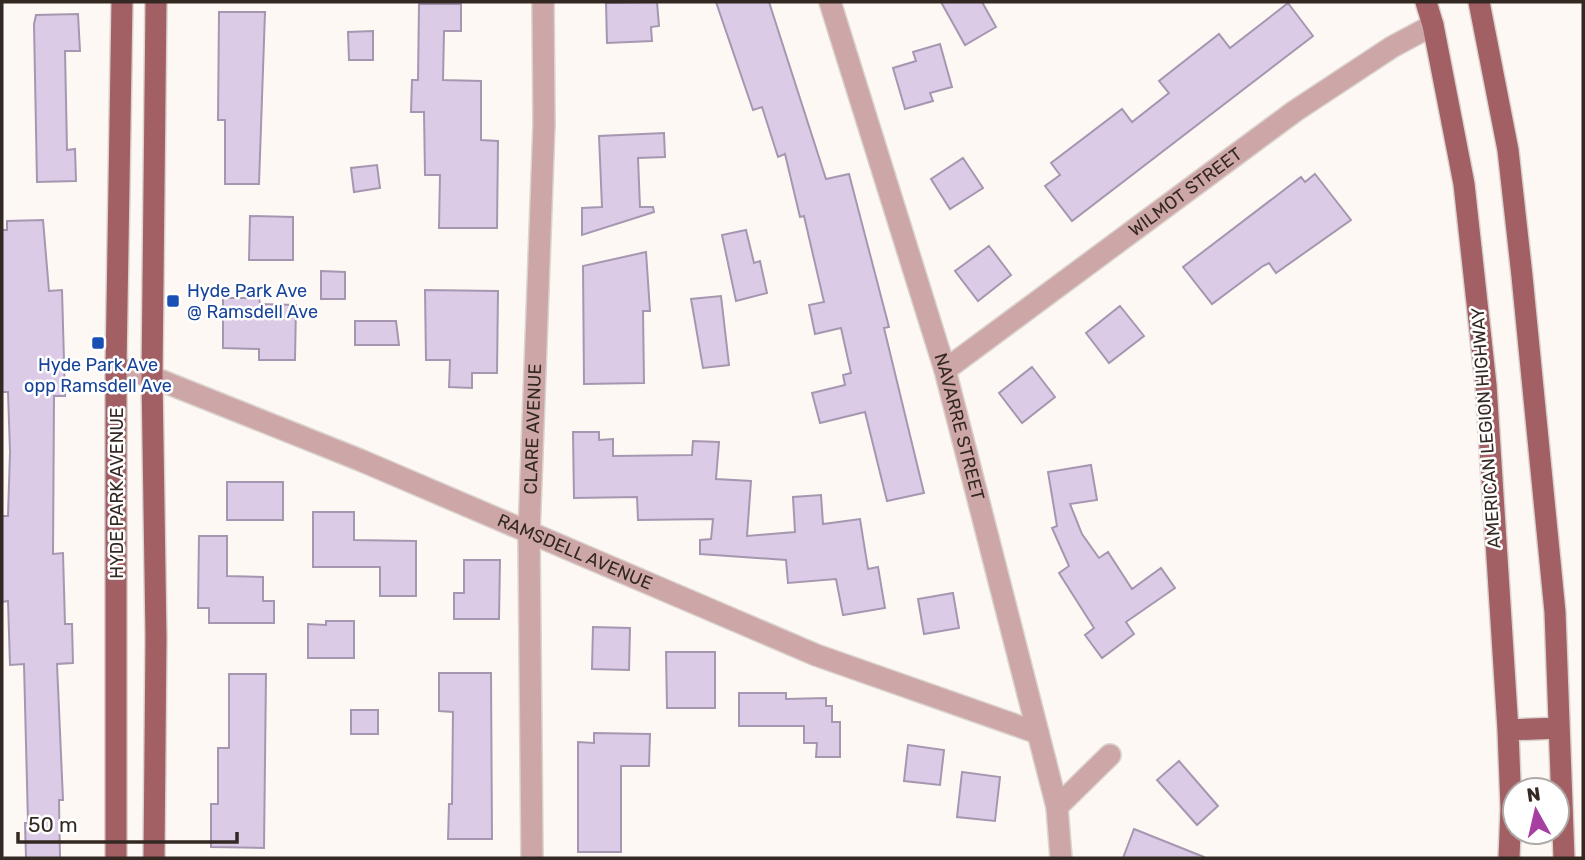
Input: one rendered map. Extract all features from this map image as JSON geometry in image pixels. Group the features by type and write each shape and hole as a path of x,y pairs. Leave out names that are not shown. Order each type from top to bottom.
{"main road":[{"name":"HYDE PARK AVENUE","path":"116,858 116,367 122,2"},
{"name":"HYDE PARK AVENUE","path":"154,858 156,637 152,377 156,2"},
{"name":"AMERICAN LEGION HIGHWAY","path":"1426,2 1433,25 1464,184 1486,385 1508,730 1511,808 1509,858"},
{"path":"1479,2 1508,150 1555,612 1564,858"},
{"path":"1508,730 1559,728"}],"street":[{"name":"CLARE AVENUE","path":"533,858 529,534 544,124 543,2"},
{"name":"NAVARRE STREET","path":"830,2 945,370 1057,807 1061,858"},
{"name":"WILMOT STREET","path":"945,370 1295,111 1392,47 1433,25"},
{"name":"RAMSDELL AVENUE","path":"116,367 152,377 360,460 816,655 1038,733"},
{"path":"1057,807 1110,755"}],"building":[{"path":"657,2 659,26 651,27 652,41 607,43 606,3"},
{"path":"716,2 769,2 826,179 849,174 889,327 884,328 924,493 887,501 865,412 820,423 812,393 845,385 843,375 851,373 841,328 815,334 809,305 824,302 804,216 800,217 785,154 778,157 762,107 753,110"},
{"path":"941,2 982,2 996,27 965,45"},
{"path":"1288,3 1313,36 1072,221 1045,186 1060,175 1051,163 1122,109 1132,122 1169,93 1159,81 1219,34 1230,48"},
{"path":"419,4 461,4 461,31 444,31 443,80 481,81 481,140 498,141 497,228 439,228 440,175 425,175 424,112 411,112 412,80 418,80"},
{"path":"219,12 265,12 259,184 225,184 225,120 218,120"},
{"path":"78,14 80,51 65,51 67,150 75,149 76,181 37,182 36,15"},
{"path":"373,31 373,60 349,60 348,32"},
{"path":"940,44 952,87 930,93 933,101 905,109 893,68 916,61 913,52"},
{"path":"664,133 665,157 638,158 640,207 653,207 654,212 582,235 582,208 602,207 599,136"},
{"path":"963,158 983,188 950,209 931,179"},
{"path":"377,165 380,188 354,192 351,168"},
{"path":"1315,174 1351,220 1276,273 1269,263 1212,304 1183,267 1301,177 1305,182"},
{"path":"250,216 293,217 293,260 249,260"},
{"path":"43,220 49,291 62,290 65,396 54,396 53,554 63,553 65,624 72,624 73,663 57,664 63,800 59,800 60,858 26,858 25,823 28,823 24,664 10,665 8,601 2,602 2,516 8,516 10,452 8,392 2,392 2,230 7,230 7,221"},
{"path":"746,230 754,263 760,261 767,293 736,301 722,235"},
{"path":"989,246 1011,275 978,301 955,271"},
{"path":"646,252 650,311 643,311 644,383 584,384 583,266"},
{"path":"321,271 345,272 345,299 321,299"},
{"path":"425,290 498,291 497,373 472,373 472,388 449,387 450,360 426,360"},
{"path":"721,296 729,365 703,368 691,299"},
{"path":"223,298 259,298 260,304 296,305 295,360 259,360 259,349 223,348"},
{"path":"1120,306 1144,336 1109,363 1086,333"},
{"path":"355,321 396,321 399,345 355,345"},
{"path":"1032,367 1055,397 1022,423 999,393"},
{"path":"573,432 599,432 599,440 613,439 613,456 692,455 693,441 719,442 716,479 751,481 747,536 795,532 793,497 821,495 823,524 860,519 868,569 878,567 885,608 843,615 836,579 788,583 786,560 700,554 700,540 711,539 713,519 638,520 637,497 574,498"},
{"path":"1091,465 1097,500 1070,504 1082,534 1099,558 1108,552 1132,589 1161,568 1175,588 1126,622 1134,634 1102,658 1085,635 1094,628 1059,573 1069,566 1052,528 1057,526 1048,472"},
{"path":"227,482 283,482 283,520 227,520"},
{"path":"313,512 354,512 354,540 416,541 416,596 380,596 380,567 313,567"},
{"path":"199,536 227,536 227,576 263,577 263,601 274,601 274,623 209,623 209,608 198,608"},
{"path":"464,560 500,560 499,619 454,619 454,593 464,593"},
{"path":"953,593 959,628 924,634 918,599"},
{"path":"326,621 354,621 354,658 308,658 308,624 326,625"},
{"path":"593,627 630,628 629,670 592,669"},
{"path":"666,652 715,652 715,708 667,708"},
{"path":"439,673 491,673 492,839 448,839 449,804 452,804 453,712 439,711"},
{"path":"229,674 266,674 264,848 211,847 211,804 218,804 218,748 229,748"},
{"path":"739,693 786,693 786,699 826,698 826,706 832,706 832,722 840,722 840,757 816,757 817,743 804,743 804,726 739,726"},
{"path":"351,710 378,710 378,734 351,734"},
{"path":"594,733 650,734 649,766 621,766 621,852 578,852 578,742 594,743"},
{"path":"908,745 944,750 940,785 904,781"},
{"path":"1179,761 1218,806 1197,825 1157,780"},
{"path":"962,772 1000,777 995,821 957,817"},
{"path":"1134,829 1204,857 1204,858 1123,858"}],"place":[{"name":"Hyde Park Ave @ Ramsdell Ave","path":"173,301"},
{"name":"Hyde Park Ave opp Ramsdell Ave","path":"98,343"}]}
